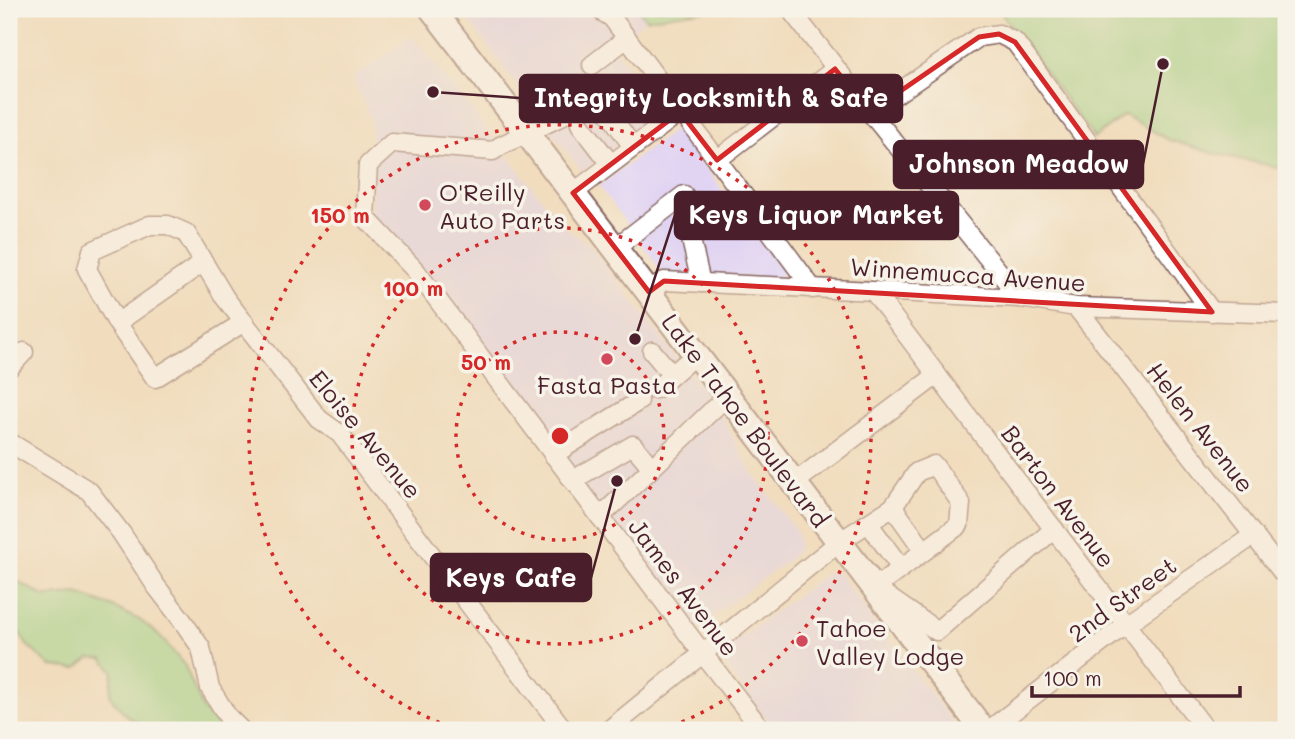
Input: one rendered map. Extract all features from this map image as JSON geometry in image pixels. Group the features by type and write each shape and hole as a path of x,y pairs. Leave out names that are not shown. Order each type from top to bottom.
{"highway":[{"name":"Lake Tahoe Boulevard","path":"432,9 983,730"}],"street":[{"path":"598,9 612,18 813,289"},
{"path":"790,9 870,113 1020,298"},
{"path":"870,113 979,37 999,34 1015,42 1212,312"},
{"path":"592,65 627,38"},
{"path":"717,160 835,69"},
{"name":"James Avenue","path":"633,147 599,99 592,97 556,120 493,151 392,143 368,165 365,217 416,271 762,730"},
{"path":"573,193 680,112"},
{"path":"580,124 611,164"},
{"path":"615,248 684,195"},
{"path":"687,222 701,283"},
{"name":"Eloise Avenue","path":"117,323 87,269 92,251 150,225 168,225 186,233 225,298 319,419 340,434 564,730"},
{"path":"204,262 117,323 155,378 244,322"},
{"name":"Winnemucca Avenue","path":"649,292 664,281 1020,298 1076,307 1286,314"},
{"name":"Barton Avenue","path":"874,292 1206,730"},
{"name":"Helen Avenue","path":"1076,307 1286,577"},
{"path":"652,351 672,375"},
{"path":"9,368 24,352"},
{"path":"656,388 696,354"},
{"path":"794,482 937,375"},
{"path":"600,517 727,396"},
{"path":"553,455 639,401"},
{"path":"9,442 89,491 201,648 210,688 228,717 241,730"},
{"path":"573,480 633,445 652,468"},
{"path":"609,730 839,542 893,507 917,472 934,465 961,503 959,525 875,588 937,631 1054,530"},
{"path":"893,507 924,551"},
{"path":"869,524 901,568"},
{"name":"2nd Street","path":"989,730 1126,624 1254,535"}],"highlighted area":[{"path":"999,34 1015,42 1212,312 664,281 649,292 573,193 680,112 717,160 835,69 870,112 979,37"}],"shaded area":[{"path":"460,9 638,9 646,19 613,48 662,110 582,172"},
{"path":"412,36 565,228 590,245 723,418 749,468 797,532 799,544 791,558 692,631 372,213 371,118 353,78"},
{"path":"676,129 784,271 779,279 663,273 599,186"},
{"path":"834,568 959,730 774,730 717,656"}],"green space":[{"path":"638,9 714,9 646,19"},
{"path":"998,9 1286,9 1286,169 1212,153 1169,140 1124,115 1094,138"},
{"path":"9,577 44,596 78,594 140,620 160,636 185,666 203,709 221,730 150,730 128,717 110,697 113,671 103,659 90,658 76,669 50,666 27,645 15,626 9,624"}],"place":[{"name":"Johnson Meadow","path":"1163,64"},
{"name":"Integrity Locksmith & Safe","path":"433,92"},
{"name":"O'Reilly Auto Parts","path":"425,205"},
{"name":"Keys Liquor Market","path":"635,339"},
{"name":"Fasta Pasta","path":"607,359"},
{"name":"Keys Cafe","path":"617,481"},
{"name":"Tahoe Valley Lodge","path":"802,641"}]}
